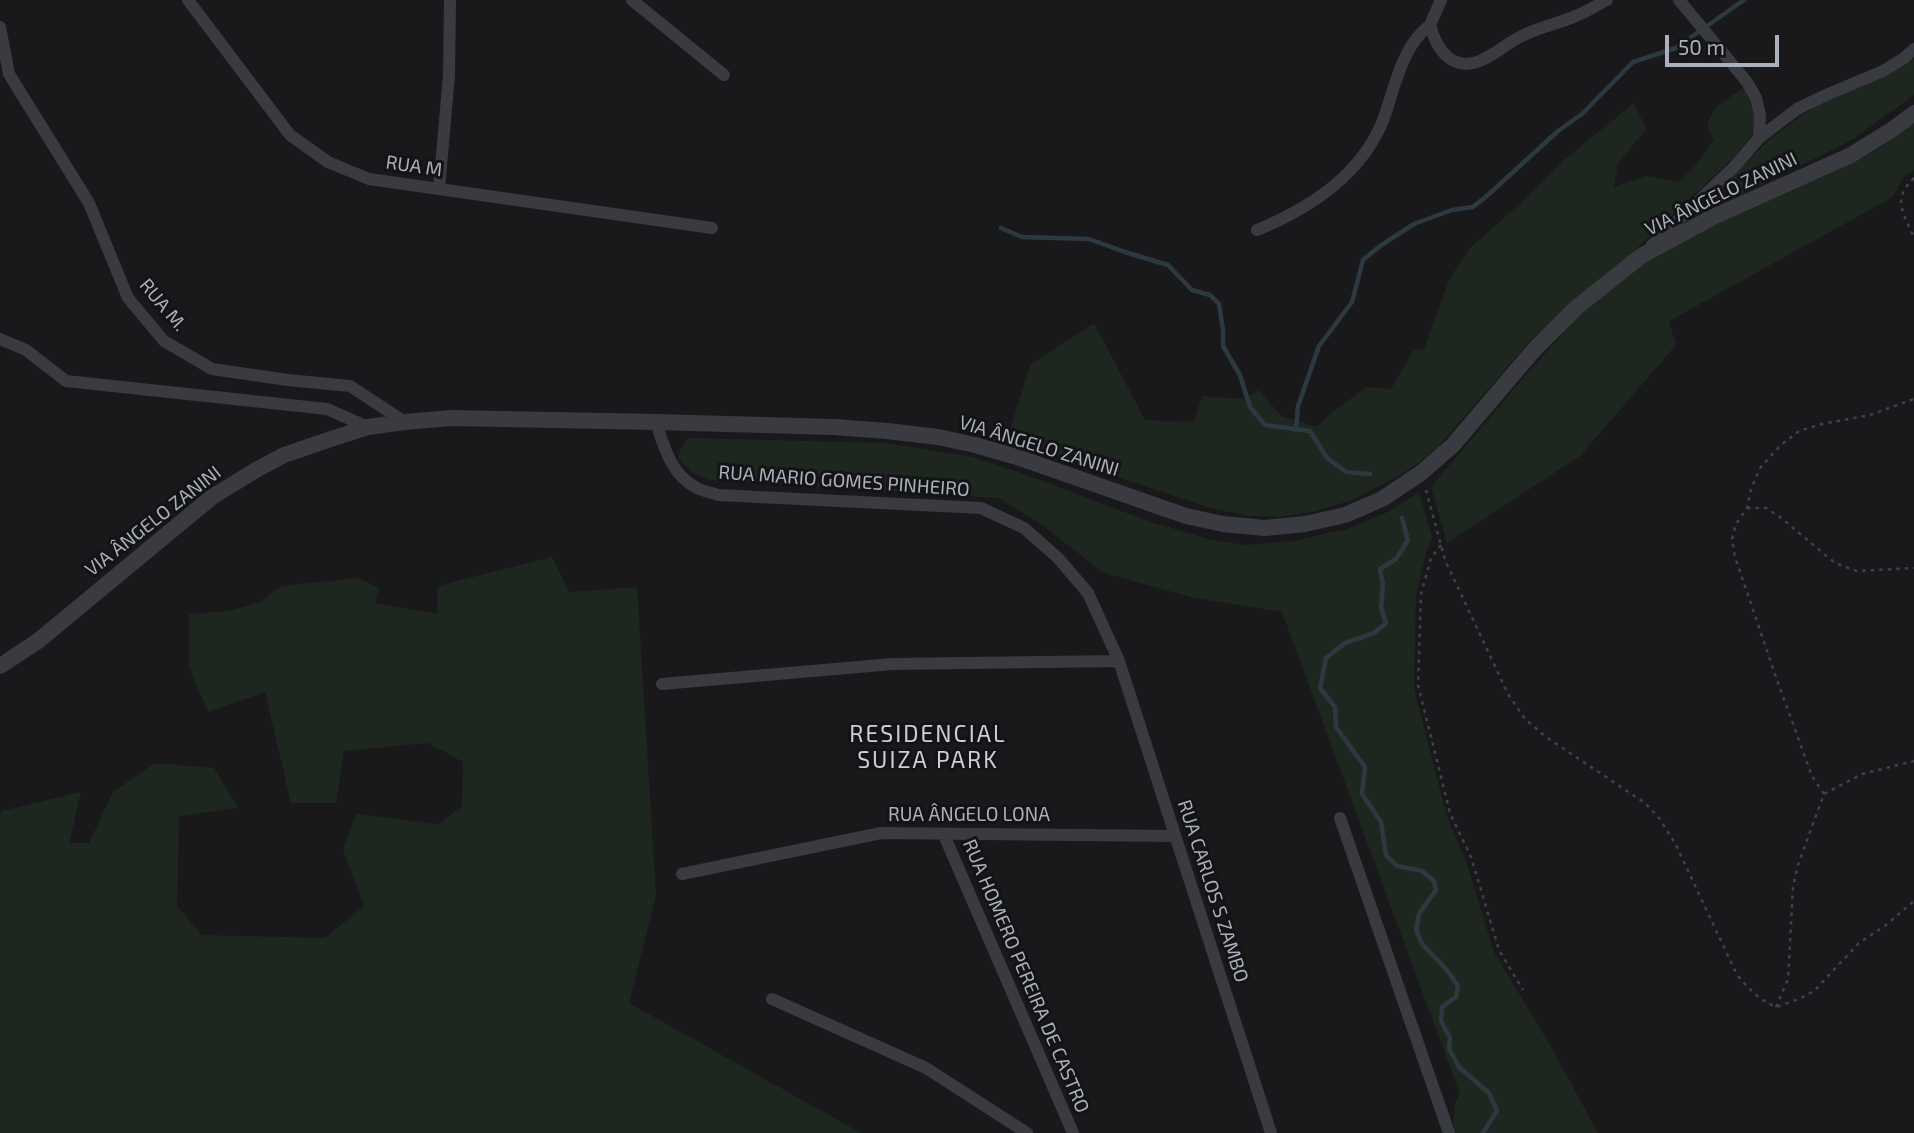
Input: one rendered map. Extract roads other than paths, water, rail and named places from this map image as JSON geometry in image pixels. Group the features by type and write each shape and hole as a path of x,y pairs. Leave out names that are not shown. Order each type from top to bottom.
{"street":[{"name":"RUA M","path":"188,0 290,135 328,162 369,179 712,228"},
{"path":"439,189 449,75 450,0"},
{"path":"632,0 724,75"},
{"path":"1257,230 1279,221 1342,180 1368,150 1384,118 1408,51 1421,31 1430,25 1441,0"},
{"path":"1430,25 1434,39 1444,54 1455,62 1468,64 1483,60 1525,34 1579,15 1607,0"},
{"path":"1679,0 1747,82 1756,98 1760,115 1759,138"},
{"name":"RUA M.","path":"0,27 9,74 89,203 128,298 164,341 212,369 350,386 405,422"},
{"path":"1641,256 1735,166 1759,138 1797,109 1883,71 1914,49"},
{"name":"VIA ÂNGELO ZANINI","path":"0,666 38,641 212,497 256,470 284,455 368,427 405,422 451,418 834,427 887,431 938,437 1017,457 1186,516 1223,524 1265,528 1305,524 1345,515 1382,499 1421,473 1452,445 1533,351 1567,317 1641,256 1713,217 1851,155 1914,113"},
{"path":"0,339 26,350 66,381 327,409 368,427"},
{"name":"RUA MARIO GOMES PINHEIRO","path":"656,422 668,457 683,478 697,488 719,495 981,508 1024,528 1058,558 1088,593 1119,661"},
{"path":"662,684 893,664 1119,661"},
{"name":"RUA CARLOS S ZAMBO","path":"1119,661 1271,1133"},
{"path":"1340,818 1449,1133"},
{"name":"RUA ÂNGELO LONA","path":"682,874 881,833 1175,836"},
{"name":"RUA HOMERO PEREIRA DE CASTRO","path":"944,835 1073,1133"},
{"path":"772,999 926,1068 1027,1133"}],"waterway":[{"path":"1296,430 1298,406 1319,346 1352,302 1363,260 1414,224 1452,210 1473,207 1558,131 1582,114 1633,62 1676,48 1744,0"},
{"path":"1001,228 1022,237 1089,239 1168,265 1192,290 1210,295 1219,304 1223,346 1240,375 1250,407 1265,425 1310,431 1327,458 1346,472 1370,474"},
{"path":"1402,518 1408,540 1396,559 1380,569 1383,585 1381,607 1386,623 1374,633 1345,643 1326,658 1320,688 1335,707 1336,727 1365,767 1362,794 1381,822 1386,855 1397,866 1422,871 1434,881 1436,890 1419,914 1416,930 1422,944 1458,986 1456,997 1442,1007 1441,1021 1450,1038 1449,1049 1459,1067 1489,1093 1497,1111 1483,1133"}],"district":[{"name":"RESIDENCIAL SUIZA PARK","path":"928,747"}]}
